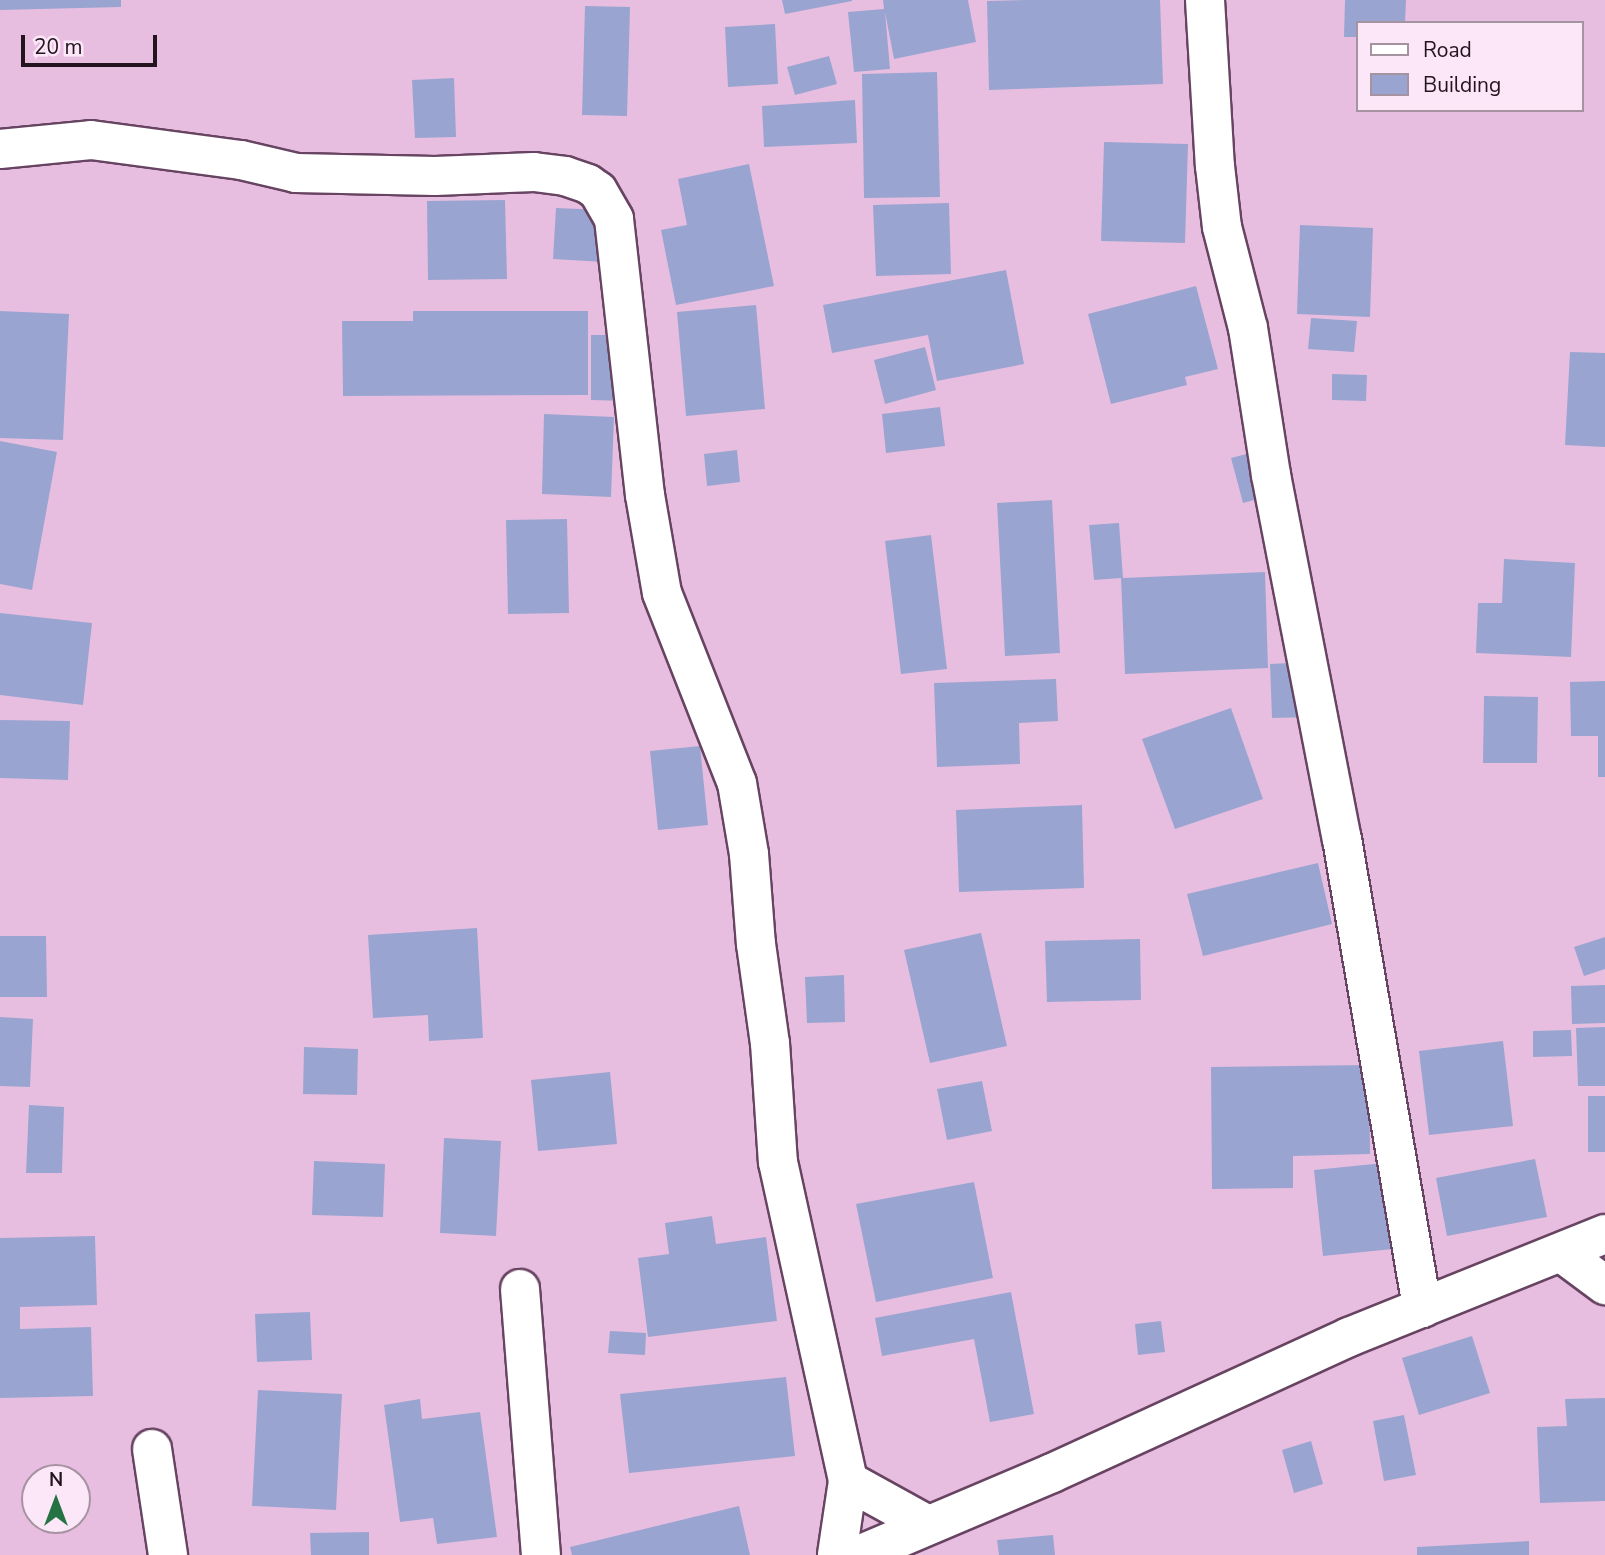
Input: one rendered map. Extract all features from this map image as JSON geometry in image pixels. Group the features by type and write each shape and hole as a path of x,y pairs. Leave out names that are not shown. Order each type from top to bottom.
{"street":[{"path":"1205,0 1215,166 1222,227 1248,328 1271,474 1342,839 1422,1308"},
{"path":"0,149 91,140 241,160 296,173 544,173 565,176 589,184 598,191 614,219 645,495 662,593 737,783 749,854 756,944 770,1043 778,1162 848,1481 837,1555"},
{"path":"859,1555 1052,1473 1349,1337 1605,1234"},
{"path":"1562,1253 1605,1285"},
{"path":"520,1289 541,1555"},
{"path":"152,1449 168,1555"},
{"path":"848,1481 928,1525"}],"building":[{"path":"0,0 121,0 121,7 0,10"},
{"path":"782,0 852,0 852,1 785,14"},
{"path":"883,0 968,0 976,42 894,59 885,12 890,69 854,72 848,12 884,9"},
{"path":"1160,0 1163,84 989,90 987,1"},
{"path":"1345,0 1406,0 1405,21 1356,21 1356,37 1344,37"},
{"path":"585,6 630,7 627,116 582,115"},
{"path":"775,24 778,84 728,87 725,27"},
{"path":"829,56 837,84 795,95 787,67"},
{"path":"937,72 940,197 864,198 862,74"},
{"path":"454,78 456,137 415,138 412,80"},
{"path":"855,100 857,143 764,147 762,106"},
{"path":"1104,142 1188,144 1185,243 1101,241"},
{"path":"749,164 774,286 676,305 661,230 687,225 678,179"},
{"path":"505,200 507,279 428,280 427,201"},
{"path":"949,203 951,274 876,276 873,205"},
{"path":"556,208 606,210 604,262 553,259"},
{"path":"1300,225 1373,228 1370,317 1297,314"},
{"path":"1006,270 1024,364 937,381 928,335 832,353 823,305"},
{"path":"1196,286 1218,369 1185,377 1187,385 1111,404 1088,314"},
{"path":"756,305 765,409 686,416 677,312"},
{"path":"0,311 69,314 63,440 0,438"},
{"path":"413,311 588,311 588,395 343,396 342,321 413,321"},
{"path":"1311,318 1357,321 1354,352 1308,349"},
{"path":"591,335 627,335 625,401 591,400"},
{"path":"925,347 936,390 885,404 874,360"},
{"path":"1570,352 1605,353 1605,447 1565,445"},
{"path":"1332,374 1367,375 1366,401 1332,400"},
{"path":"940,407 945,446 886,453 882,414"},
{"path":"544,414 614,417 611,497 542,494"},
{"path":"0,441 57,452 32,590 0,584"},
{"path":"737,450 740,482 707,486 704,454"},
{"path":"1254,452 1265,497 1243,503 1231,458"},
{"path":"1052,500 1060,653 1005,656 997,503"},
{"path":"567,519 569,613 508,614 506,520"},
{"path":"1119,523 1123,578 1265,572 1268,668 1125,674 1121,578 1094,580 1089,525"},
{"path":"931,535 947,669 901,674 885,541"},
{"path":"1504,559 1575,563 1571,657 1476,653 1478,603 1502,603"},
{"path":"0,613 92,623 83,705 0,695"},
{"path":"1310,662 1313,717 1272,718 1270,664"},
{"path":"1056,679 1058,721 1019,723 1020,764 937,767 934,683"},
{"path":"1605,681 1605,777 1598,777 1598,736 1571,736 1570,682"},
{"path":"1484,696 1538,697 1537,763 1483,763"},
{"path":"1231,708 1263,799 1175,829 1142,739"},
{"path":"0,720 70,721 68,780 0,778"},
{"path":"700,746 708,825 658,830 650,751"},
{"path":"1082,805 1084,888 959,892 956,810"},
{"path":"1318,863 1332,924 1203,956 1187,894"},
{"path":"477,928 483,1038 429,1041 428,1015 373,1018 368,935"},
{"path":"981,933 1007,1046 930,1063 904,950"},
{"path":"0,936 46,936 47,997 0,997"},
{"path":"1605,937 1605,969 1584,976 1574,947"},
{"path":"1140,939 1141,1000 1047,1002 1045,941"},
{"path":"844,975 845,1022 807,1023 805,977"},
{"path":"1605,985 1605,1023 1572,1024 1571,986"},
{"path":"0,1017 33,1019 30,1087 0,1086"},
{"path":"1605,1027 1605,1086 1578,1086 1576,1028"},
{"path":"1571,1030 1572,1056 1533,1057 1533,1031"},
{"path":"1503,1041 1513,1126 1429,1135 1419,1051"},
{"path":"304,1047 358,1049 357,1095 303,1094"},
{"path":"1369,1065 1370,1154 1293,1156 1293,1188 1212,1189 1211,1067"},
{"path":"610,1072 617,1144 538,1151 531,1080"},
{"path":"982,1081 992,1131 947,1140 937,1089"},
{"path":"1588,1096 1605,1096 1605,1152 1588,1152"},
{"path":"29,1105 64,1107 62,1173 26,1173"},
{"path":"444,1138 501,1141 496,1236 440,1233"},
{"path":"1535,1159 1547,1217 1447,1236 1436,1178"},
{"path":"314,1161 385,1164 383,1217 312,1215"},
{"path":"1384,1163 1393,1249 1323,1256 1314,1170"},
{"path":"974,1182 993,1278 876,1302 856,1204"},
{"path":"712,1216 716,1244 766,1237 777,1321 648,1337 638,1258 669,1254 665,1223"},
{"path":"95,1236 97,1305 20,1307 20,1329 91,1327 93,1396 0,1398 0,1238"},
{"path":"1011,1292 1034,1414 990,1422 974,1339 882,1356 875,1318"},
{"path":"310,1312 312,1360 257,1362 255,1314"},
{"path":"1161,1321 1165,1352 1138,1355 1135,1324"},
{"path":"610,1331 646,1333 645,1355 608,1353"},
{"path":"1472,1336 1490,1393 1419,1415 1402,1358"},
{"path":"786,1377 795,1456 629,1473 620,1394"},
{"path":"258,1390 342,1394 336,1510 252,1506"},
{"path":"1605,1398 1605,1501 1540,1503 1537,1427 1567,1426 1565,1399"},
{"path":"420,1399 422,1419 480,1412 497,1537 437,1544 433,1518 400,1522 384,1405"},
{"path":"1404,1415 1416,1475 1384,1481 1373,1421"},
{"path":"1311,1441 1323,1484 1294,1493 1282,1450"},
{"path":"739,1506 750,1555 572,1555 570,1547"},
{"path":"369,1532 369,1555 311,1555 310,1533"},
{"path":"1053,1535 1055,1555 999,1555 997,1540"},
{"path":"1529,1541 1529,1555 1417,1555 1417,1547"}]}
